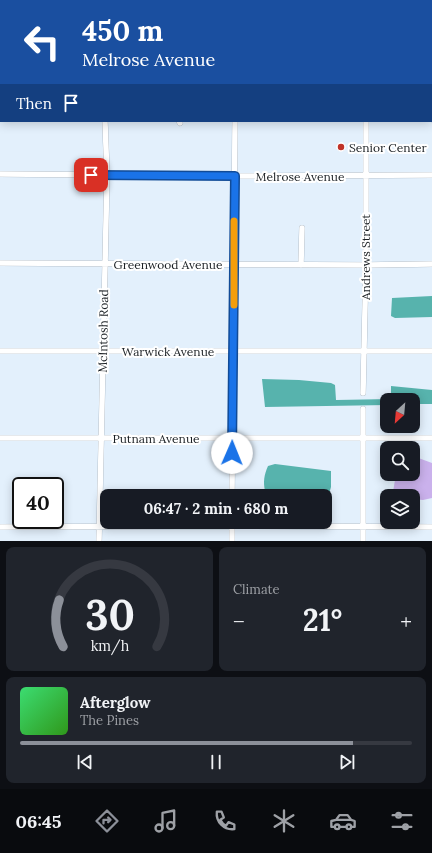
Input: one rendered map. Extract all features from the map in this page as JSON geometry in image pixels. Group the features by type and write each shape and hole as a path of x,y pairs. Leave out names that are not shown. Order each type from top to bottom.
{"street":[{"name":"McIntosh Road","path":"100,489 102,351 107,175 106,122"},
{"path":"232,489 235,122"},
{"name":"Andrews Street","path":"362,393 366,265 366,122"},
{"name":"Melrose Avenue","path":"0,174 235,176 432,175"},
{"path":"301,265 302,228"},
{"name":"Greenwood Avenue","path":"0,263 301,265 432,264"},
{"name":"Warwick Avenue","path":"0,351 432,351"},
{"path":"362,409 363,541"},
{"name":"Putnam Avenue","path":"0,438 432,438"},
{"name":"McIntosh Road","path":"99,541 100,526"},
{"path":"0,527 100,526"},
{"path":"332,526 432,527"},
{"path":"232,529 232,541"}],"shaded area":[{"path":"432,296 432,317 395,318 391,316 392,298"},
{"path":"262,379 331,383 335,385 336,400 380,399 380,405 265,407"},
{"path":"391,386 432,390 432,404 420,404 420,393 391,393"},
{"path":"420,459 432,463 432,498 420,500 420,489 394,489 395,481 420,481"},
{"path":"275,464 331,471 330,489 265,489 264,482 268,466"}],"slow traffic":[{"path":"234,221 234,305"}],"place":[{"name":"Senior Center","path":"341,147"}],"route":[{"path":"91,175 235,176 232,453"}]}
